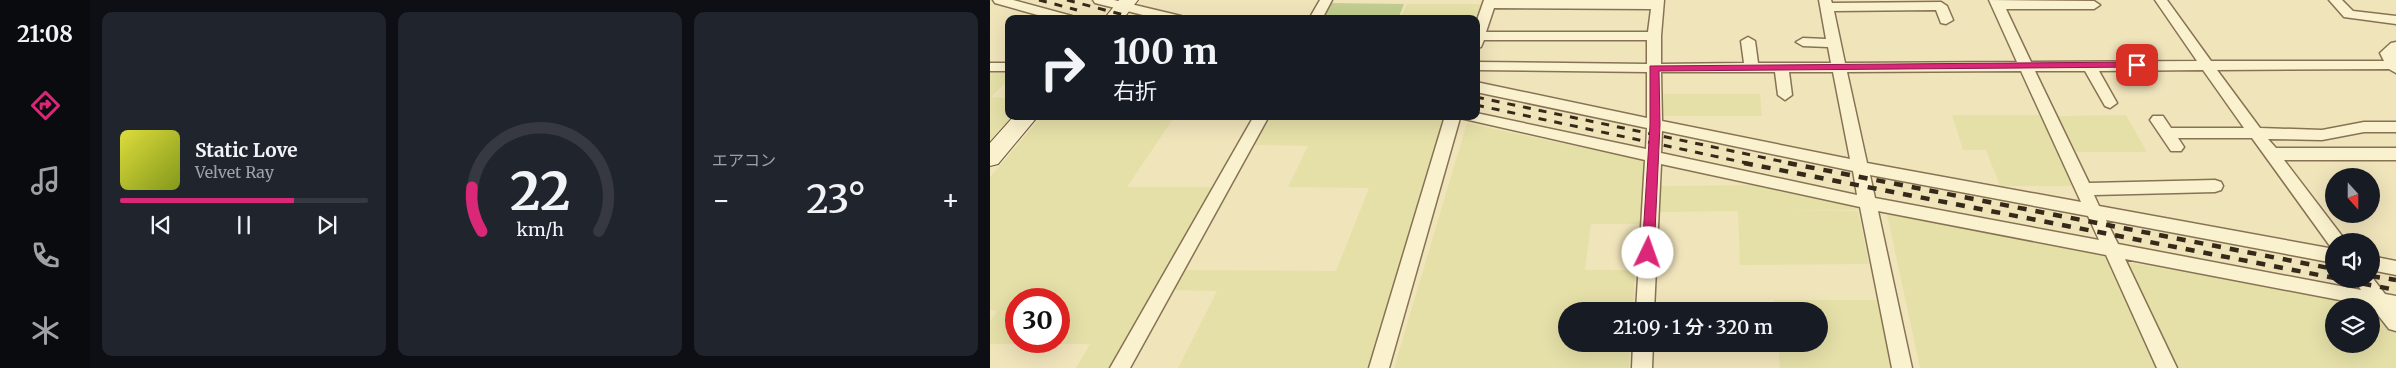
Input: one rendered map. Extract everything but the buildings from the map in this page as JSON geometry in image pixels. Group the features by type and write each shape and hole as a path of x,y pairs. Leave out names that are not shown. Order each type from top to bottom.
{"street":[{"path":"999,0 1053,15"},
{"path":"1099,0 1122,8 1156,15"},
{"path":"1317,15 1326,0"},
{"path":"2161,0 2205,65 2255,132 2274,154 2330,233"},
{"path":"2335,0 2349,14 2396,20"},
{"path":"1480,33 1489,2 1658,3 1654,36 1655,125 1645,302"},
{"path":"1996,3 2078,10 2094,5"},
{"path":"1996,3 2167,368"},
{"path":"1902,368 1840,66 1825,4 1905,10 1941,6 1946,20"},
{"path":"1480,40 1654,36"},
{"path":"1748,41 1751,67"},
{"path":"1803,42 1834,43"},
{"path":"2395,66 2387,53 2396,46"},
{"path":"2095,52 2096,65 2110,103"},
{"path":"1480,66 1654,68 2096,65 2395,66"},
{"path":"990,68 1005,67"},
{"path":"1781,67 1785,95"},
{"path":"1480,88 1860,167 2325,254"},
{"path":"1480,119 1868,203 2388,302"},
{"path":"990,158 1023,120"},
{"path":"1120,368 1260,120"},
{"path":"1378,368 1452,120"},
{"path":"2158,120 2176,147"},
{"path":"2166,133 2255,132 2322,135 2364,127 2396,127"},
{"path":"2274,154 2396,154"},
{"path":"2083,189 2178,194 2215,186"},
{"path":"2380,265 2396,268"},
{"path":"2373,288 2388,302 2396,323"},
{"path":"1642,368 1643,352"}],"shaded area":[{"path":"1407,4 1482,4 1479,15 1402,15"},
{"path":"990,73 1005,73 1005,83 991,97 1005,98 1005,120 1008,120 990,141"},
{"path":"1663,94 1760,94 1762,116 1662,116"},
{"path":"1952,115 2042,115 2075,186 2000,186 1986,150 1963,150"},
{"path":"2126,115 2147,152 2076,152 2058,116"},
{"path":"1039,120 1172,120 1127,187 1214,187 1111,368 1076,368 1090,344 1070,344 1070,288 1005,288 1005,344 990,344 990,321 997,311 990,310 990,177"},
{"path":"1266,120 1449,120 1370,368 1178,368 1217,291 1170,290 1182,270 1336,271 1369,188 1288,187 1308,146 1252,145"},
{"path":"1467,123 1644,161 1640,224 1591,224 1585,270 1635,270 1633,302 1558,302 1558,352 1630,352 1629,368 1394,368"},
{"path":"1769,185 1857,204 1858,210 1788,211 1858,211 1869,264 1740,265 1738,211 1660,212 1661,186"},
{"path":"1887,214 2106,253 2161,368 1920,368"},
{"path":"2126,262 2334,298 2325,298 2325,353 2380,353 2380,312 2396,334 2396,368 2177,368"},
{"path":"1774,300 1877,300 1891,368 1780,368 1779,352 1828,352 1828,302 1774,302"}],"green space":[{"path":"1330,3 1404,4 1400,15 1323,15"}],"railway":[{"path":"1039,0 1077,10"},
{"path":"1067,0 1124,15"},
{"path":"1480,98 1794,164"},
{"path":"1480,106 1751,164"},
{"path":"1744,163 2396,290"},
{"path":"1788,163 2325,267"},
{"path":"2380,277 2396,280"}],"route":[{"path":"1648,253 1655,125 1654,68 2137,65"}]}
